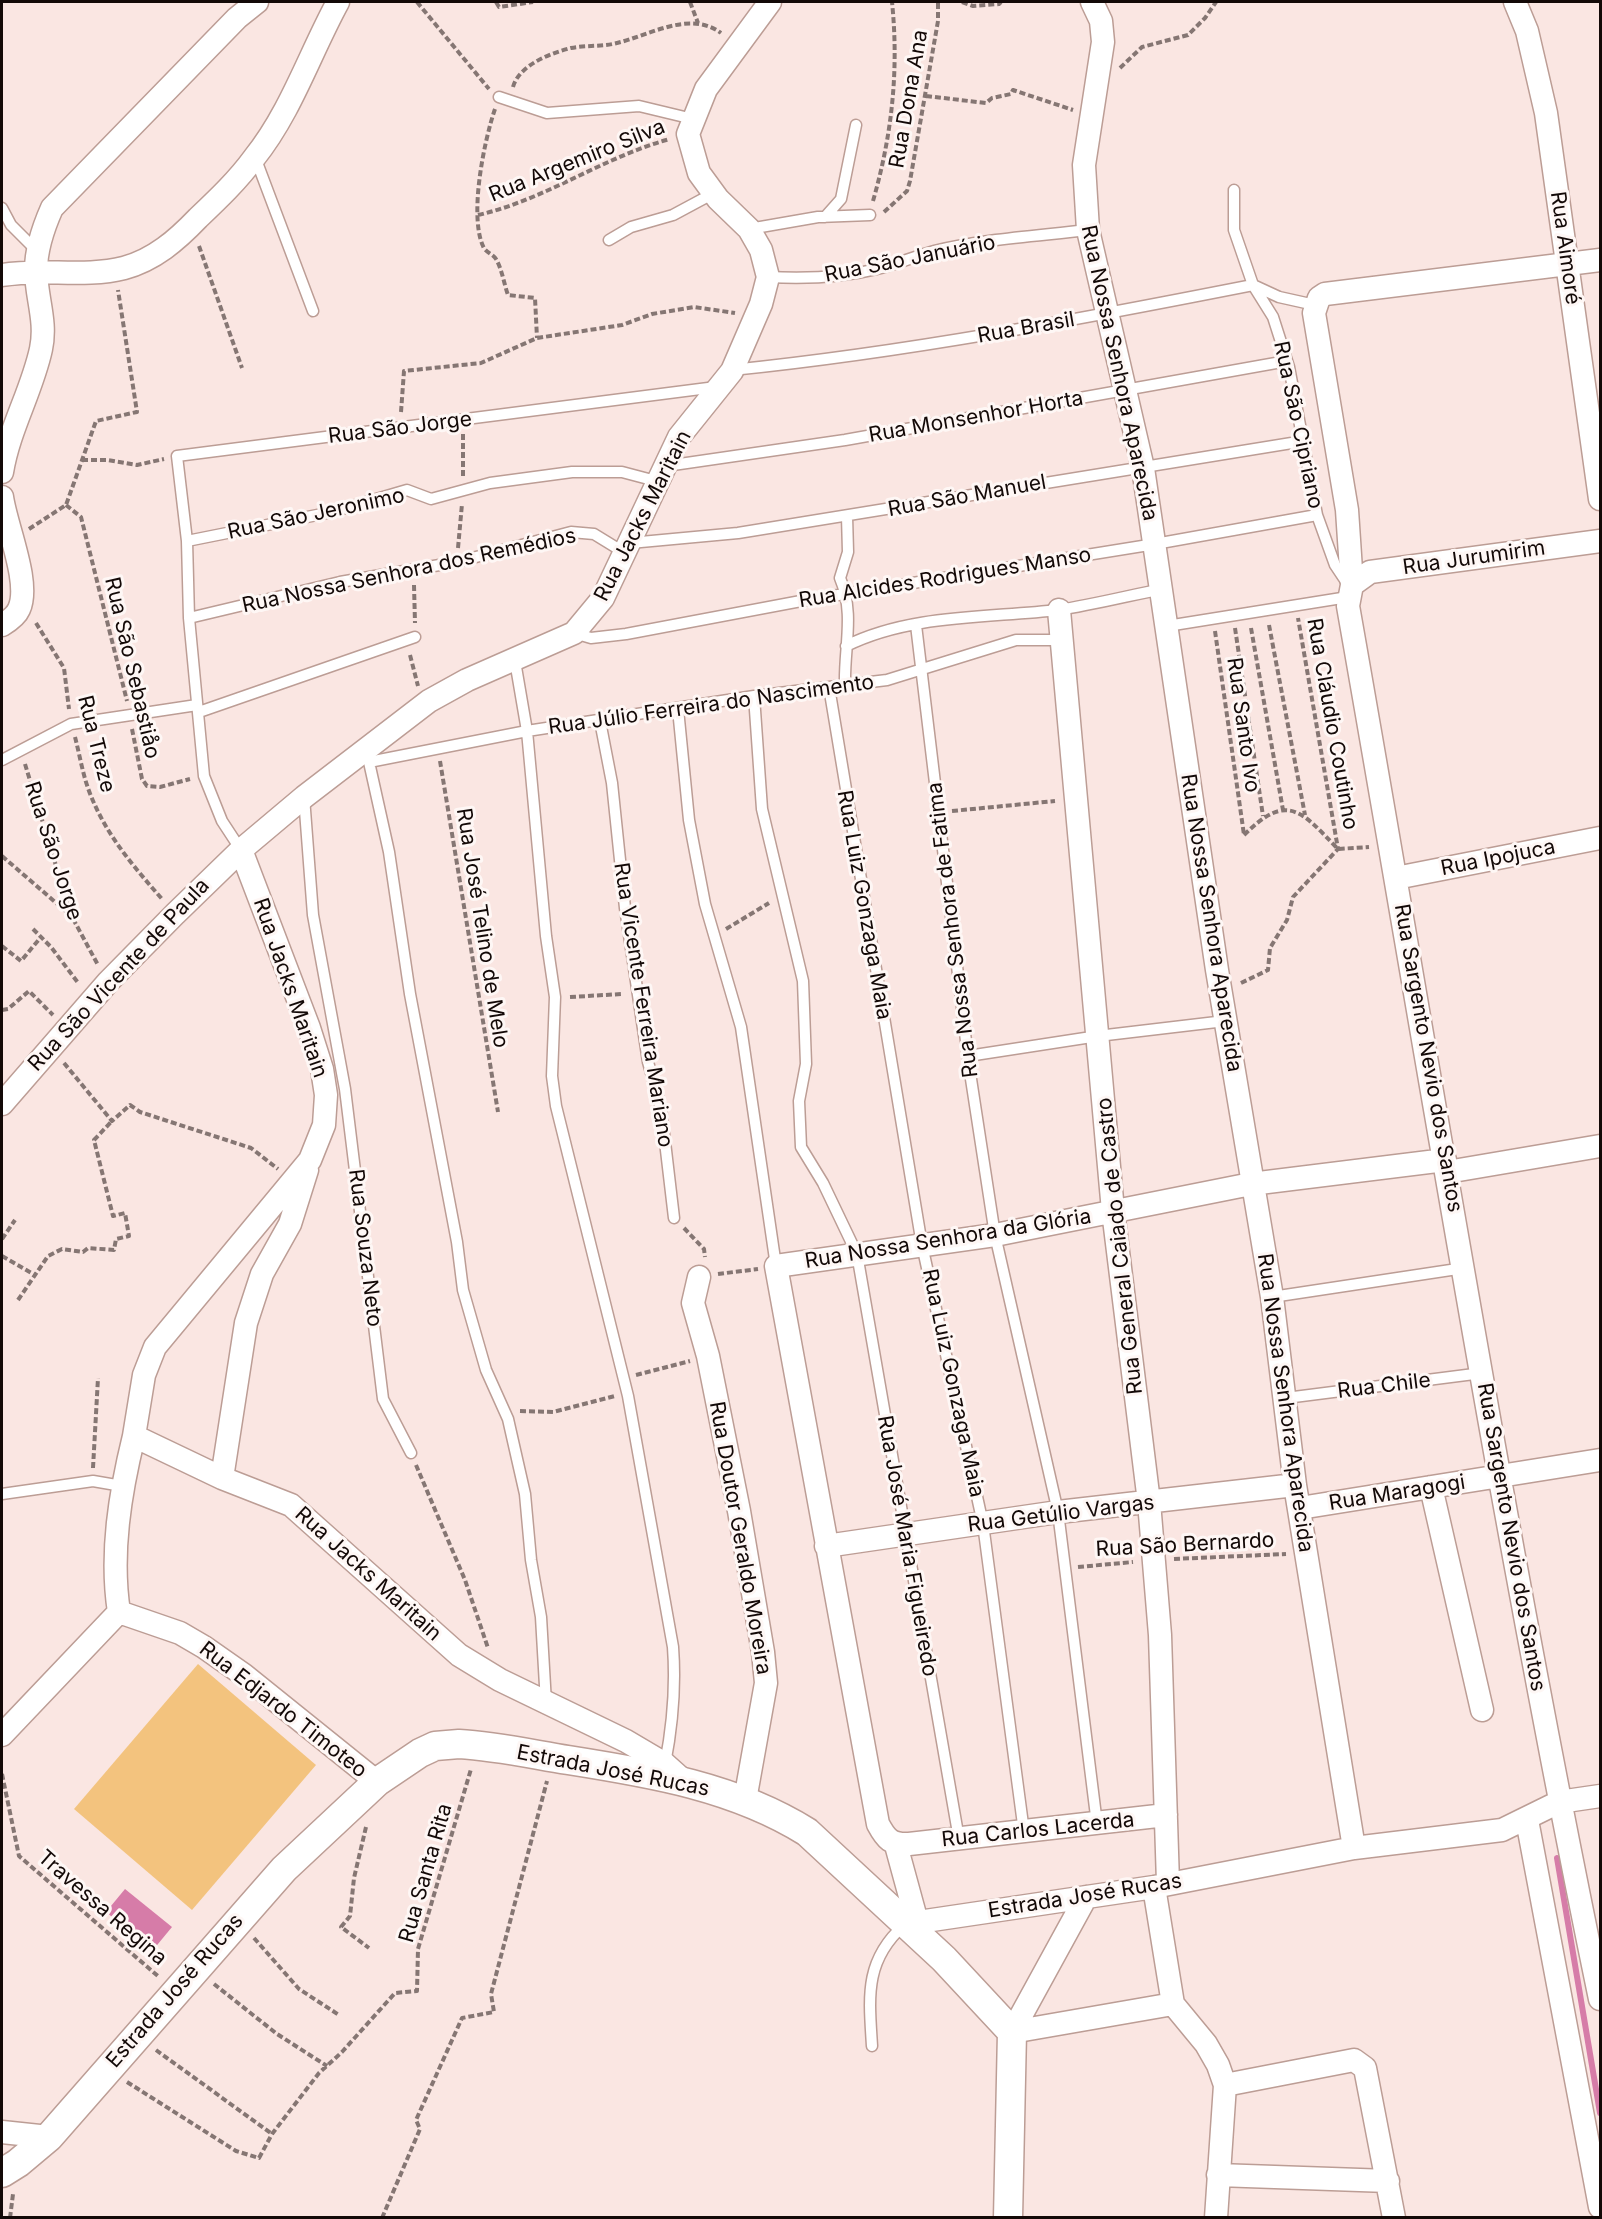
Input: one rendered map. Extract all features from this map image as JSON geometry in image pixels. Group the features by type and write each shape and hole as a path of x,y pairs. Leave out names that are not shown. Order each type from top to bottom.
{"street":[{"path":"2,472 42,347 44,326 37,261 45,223 52,208 65,191 237,18 258,2"},
{"path":"2,275 37,261 99,273 154,257 191,225 255,157 283,113 338,2"},
{"path":"768,277 761,250 749,229 714,193 699,173 690,126 706,89 770,2"},
{"name":"Rua Nossa Senhora Aparecida","path":"1092,2 1101,21 1102,42 1084,165 1088,230 1127,390 1143,468 1220,990 1251,1184 1272,1297 1295,1485 1354,1848"},
{"name":"Rua Aimoré","path":"1515,2 1527,31 1537,68 1568,266 1600,499"},
{"path":"1314,309 1325,294 1568,266 1600,260"},
{"name":"Rua Jacks Maritain","path":"675,1772 627,1741 500,1680 459,1655 291,1505 222,1478 134,1436 144,1375 154,1347 310,1160 324,1125 326,1095 322,1069 309,1028 241,850 304,796 365,757 423,705 467,680 515,661 574,633 603,598 679,437 726,379 756,316 768,277"},
{"name":"Rua Sargento Nevio dos Santos","path":"1314,309 1347,510 1350,590 1390,845 1465,1268 1498,1477 1559,1802 1600,1999"},
{"path":"2,497 21,580 18,611 2,626"},
{"name":"Rua Jurumirim","path":"1350,590 1370,572 1600,541"},
{"name":"Rua General Caiado de Castro","path":"1059,610 1113,1211 1149,1502 1160,1635 1166,1815 1161,1885 1173,2004"},
{"name":"Rua Ipojuca","path":"1396,878 1600,838"},
{"name":"Rua São Vicente de Paula","path":"2,1104 108,982 241,850"},
{"name":"Rua Nossa Senhora da Glória","path":"776,1266 995,1235 1251,1184 1446,1166 1600,1146"},
{"path":"222,1478 246,1323 262,1274 290,1224 310,1160"},
{"path":"776,1266 878,1824 886,1838 902,1845 911,1923 1012,2032"},
{"name":"Rua Doutor Geraldo Moreira","path":"699,1277 693,1303 708,1356 739,1511 763,1652 766,1683 745,1800"},
{"path":"2,1735 119,1612 114,1583 122,1486 134,1436"},
{"name":"Rua Maragogi","path":"1300,1508 1600,1460"},
{"name":"Rua Getúlio Vargas","path":"826,1546 1058,1512 1295,1485"},
{"path":"1431,1487 1482,1710"},
{"name":"Rua Edjardo Timoteo","path":"119,1612 180,1633 204,1647 244,1675 377,1782"},
{"name":"Estrada José Rucas","path":"2,2173 49,2137 284,1869 377,1782 435,1746 478,1745 675,1772 782,1816 807,1832 911,1923 1161,1885 1354,1848 1502,1830 1527,1820 1559,1802"},
{"path":"1559,1802 1600,1796"},
{"name":"Rua Carlos Lacerda","path":"902,1845 1166,1815"},
{"path":"1527,1820 1600,2207"},
{"path":"1008,2217 1012,2032 1086,1897"},
{"path":"1012,2032 1173,2004 1206,2044 1218,2065 1225,2085 1216,2217"},
{"path":"1225,2085 1354,2060 1359,2062 1365,2068 1394,2217"},
{"path":"2,2132 49,2137"},
{"path":"1218,2175 1388,2181"}],"lane":[{"path":"503,100 547,113 639,106 690,126"},
{"path":"825,217 841,199 856,125"},
{"path":"255,157 313,311"},
{"name":"Rua São Cipriano","path":"1234,190 1234,230 1253,285 1273,317 1287,361 1317,515 1335,565 1350,590"},
{"path":"609,240 631,227 673,215 714,193"},
{"path":"2,208 11,225 37,261"},
{"path":"749,229 825,217 870,215"},
{"name":"Rua São Januário","path":"768,277 806,279 847,275 879,269 933,251 979,242 1088,230"},
{"path":"1253,285 1314,309"},
{"name":"Rua Brasil","path":"726,379 1108,313 1253,285"},
{"name":"Rua Monsenhor Horta","path":"660,474 1287,361"},
{"name":"Rua São Jorge","path":"177,456 399,428 726,379"},
{"name":"Rua São Manuel","path":"627,548 847,516 1304,441"},
{"path":"177,456 187,541 189,618 204,776 222,821 241,850"},
{"name":"Rua São Jeronimo","path":"187,541 332,512 407,490 431,499 490,483 572,472 660,474"},
{"name":"Rua Alcides Rodrigues Manso","path":"574,633 591,638 626,634 846,593 1155,544 1317,515"},
{"path":"845,684 849,619 846,593 840,578 848,552 847,516"},
{"name":"Rua Nossa Senhora dos Remédios","path":"189,618 340,582 457,562 571,532 594,534 627,548"},
{"path":"846,646 859,640 916,625 965,617 1059,610 1162,589"},
{"path":"1167,626 1296,605 1350,590"},
{"name":"Rua Nossa Senhora de Fatima","path":"916,625 968,1056 995,1235 1058,1512 1097,1824"},
{"path":"2,760 71,724 129,715 198,709 410,638"},
{"name":"Rua Júlio Ferreira do Nascimento","path":"365,757 438,748 527,731 754,696 887,680 1016,640 1062,640"},
{"path":"515,661 527,731 546,936 555,997 552,1076 556,1106 624,1378 673,1647 676,1686 675,1772"},
{"name":"Rua Luiz Gonzaga Maia","path":"829,687 922,1245 983,1524 1024,1832"},
{"name":"Rua José Maria Figueiredo","path":"754,696 762,810 803,981 806,1011 806,1064 799,1101 798,1129 801,1147 823,1183 857,1254 959,1839"},
{"path":"678,709 689,820 714,936 741,1027 776,1266"},
{"name":"Rua Vicente Ferreira Mariano","path":"600,721 612,783 625,908 648,1062 660,1108 674,1218"},
{"path":"365,757 389,852 410,994 457,1242 463,1290 475,1339 504,1410 525,1494 531,1560 541,1617 546,1703"},
{"name":"Rua Souza Neto","path":"304,796 313,915 345,1089 383,1399 411,1453"},
{"path":"968,1056 1098,1036 1225,1021"},
{"path":"1272,1297 1465,1268"},
{"name":"Rua Chile","path":"1286,1398 1482,1373"},
{"path":"2,1494 93,1481 122,1486"},
{"path":"872,2046 869,1995 871,1977 886,1946 911,1923"}],"path":[{"path":"417,2 481,83 503,100"},
{"path":"496,2 499,7 532,2"},
{"path":"690,2 698,24"},
{"path":"870,215 885,160 894,101 897,47 892,2"},
{"name":"Rua Dona Ana","path":"870,215 886,212 907,191 926,96 938,21 938,2"},
{"path":"962,2 973,6 1001,2"},
{"path":"1095,92 1142,47 1188,35 1205,18 1216,2"},
{"path":"537,338 536,298 508,295 496,259 483,247 478,215 486,135 514,82 525,68 572,48 616,44 652,31 709,24 739,45"},
{"path":"926,96 986,103 992,98 1011,94 1013,90 1091,116"},
{"name":"Rua Argemiro Silva","path":"478,215 512,207 690,126"},
{"path":"191,225 242,368"},
{"path":"11,540 66,505 96,421 137,412 115,270"},
{"path":"399,428 404,371 481,363 537,338 622,325 652,314 694,307 756,316"},
{"path":"82,460 107,460 137,465 177,456"},
{"name":"Rua São Sebastiåo","path":"66,505 81,517 129,715 142,779 147,786 160,787 204,776"},
{"path":"414,569 410,638 423,705"},
{"name":"Rua Treze","path":"20,605 31,616 64,668 71,724 90,795 109,832 127,859 175,914"},
{"name":"Rua Cláudio Coutinho","path":"1296,605 1338,849"},
{"path":"1267,610 1305,815"},
{"path":"1249,613 1283,810"},
{"path":"1233,615 1263,816 1283,810 1305,815 1338,849"},
{"name":"Rua Santo Ivo","path":"1213,618 1244,835 1263,816"},
{"name":"Rua José Telino de Melo","path":"438,748 498,1113"},
{"name":"Rua São Jorge","path":"20,749 70,915 108,982"},
{"path":"938,812 1076,799"},
{"path":"1220,990 1246,981 1268,969 1270,948 1287,920 1293,897 1338,849 1390,845"},
{"path":"2,856 70,915"},
{"path":"714,936 782,895"},
{"path":"33,928 92,1001"},
{"path":"2,946 21,961 41,936"},
{"path":"2,1010 8,1009 29,991 67,1029"},
{"path":"555,997 638,993"},
{"path":"59,1056 112,1121"},
{"path":"18,1300 48,1256 62,1249 83,1252 88,1248 114,1250 116,1239 129,1236 125,1213 113,1216 94,1140 130,1105 140,1112 251,1148 292,1181"},
{"path":"674,1218 705,1249 705,1269 699,1277"},
{"path":"2,1239 15,1220"},
{"path":"2,1256 35,1275"},
{"name":"Rua Nossa Senhora da Glória","path":"699,1277 776,1266"},
{"path":"624,1378 708,1356"},
{"path":"93,1481 93,1420 98,1378"},
{"path":"504,1410 553,1412 627,1392"},
{"path":"411,1453 465,1580 500,1680"},
{"name":"Rua São Bernardo","path":"1065,1568 1153,1560 1307,1554"},
{"name":"Rua Santa Rita","path":"107,2070 236,2151 259,2158 272,2134 327,2066 395,1993 417,1991 418,1949 478,1745"},
{"path":"382,2217 420,2129 416,2120 462,2018 494,2012 491,1994 518,1898 553,1757"},
{"name":"Travessa Regina","path":"2,1774 19,1856 175,1991"},
{"path":"366,1826 354,1878 350,1917 341,1927 369,1948"},
{"path":"237,1920 299,1989 339,2015"},
{"path":"194,1969 277,2034 327,2066"},
{"path":"136,2036 272,2134"}],"shaded area":[{"path":"198,1664 316,1765 192,1910 74,1809"},
{"path":"125,1889 172,1927 153,1950 106,1912"}],"waterway":[{"path":"1557,1858 1600,2113"}]}
